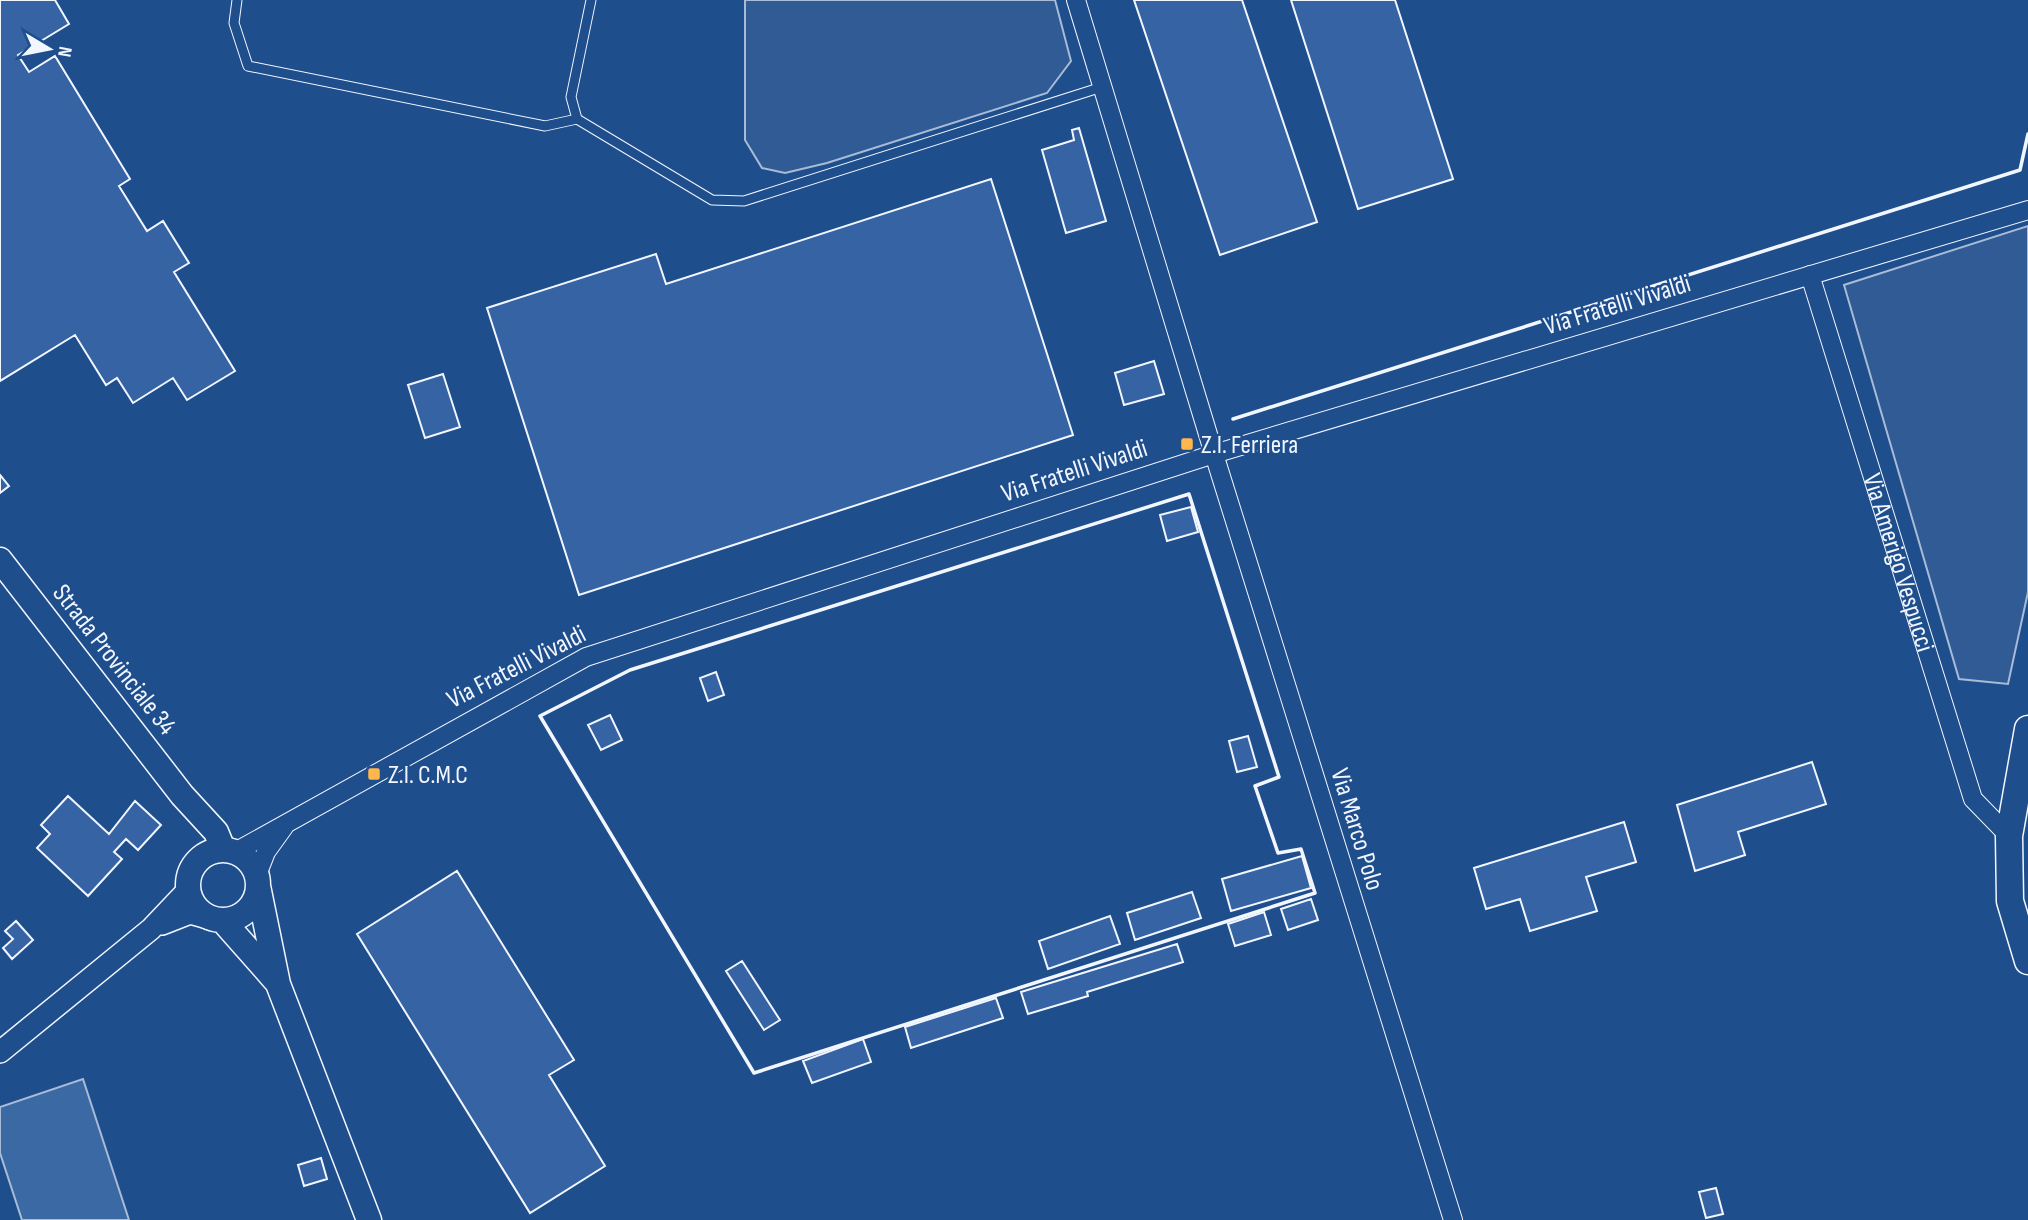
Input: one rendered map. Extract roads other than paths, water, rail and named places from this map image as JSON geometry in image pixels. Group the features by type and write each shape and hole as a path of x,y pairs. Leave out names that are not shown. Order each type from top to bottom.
{"main road":[{"name":"Strada Provinciale 34","path":"0,560 182,795 229,850"},
{"path":"2028,729 2009,836 2010,901 2028,961"},
{"name":"Strada Provinciale 34","path":"182,795 199,848 198,860"},
{"path":"278,984 217,920 195,908 188,890 191,869 198,860 214,850 229,850 253,865 278,984 369,1220"},
{"path":"217,920 244,914 257,897 258,881"}],"street":[{"name":"Via Marco Polo","path":"1076,0 1214,454 1453,1220"},
{"name":"Via Fratelli Vivaldi","path":"229,850 289,821 586,657 1214,454 2028,210"},
{"name":"Via Amerigo Vespucci","path":"1810,275 1973,799 2009,836"},
{"name":"Via Fratelli Vivaldi","path":"258,881 266,852 289,821"},
{"path":"0,1052 151,929 188,890"},
{"path":"151,929 178,915 190,913 217,920"}],"lane":[{"path":"237,0 234,23 248,66 545,126 577,119"},
{"path":"591,0 570,97 577,119 712,200 744,201 1102,87"}],"place":[{"name":"Z.I. Ferriera","path":"1187,444"},
{"name":"Z.I. C.M.C","path":"374,774"}]}
